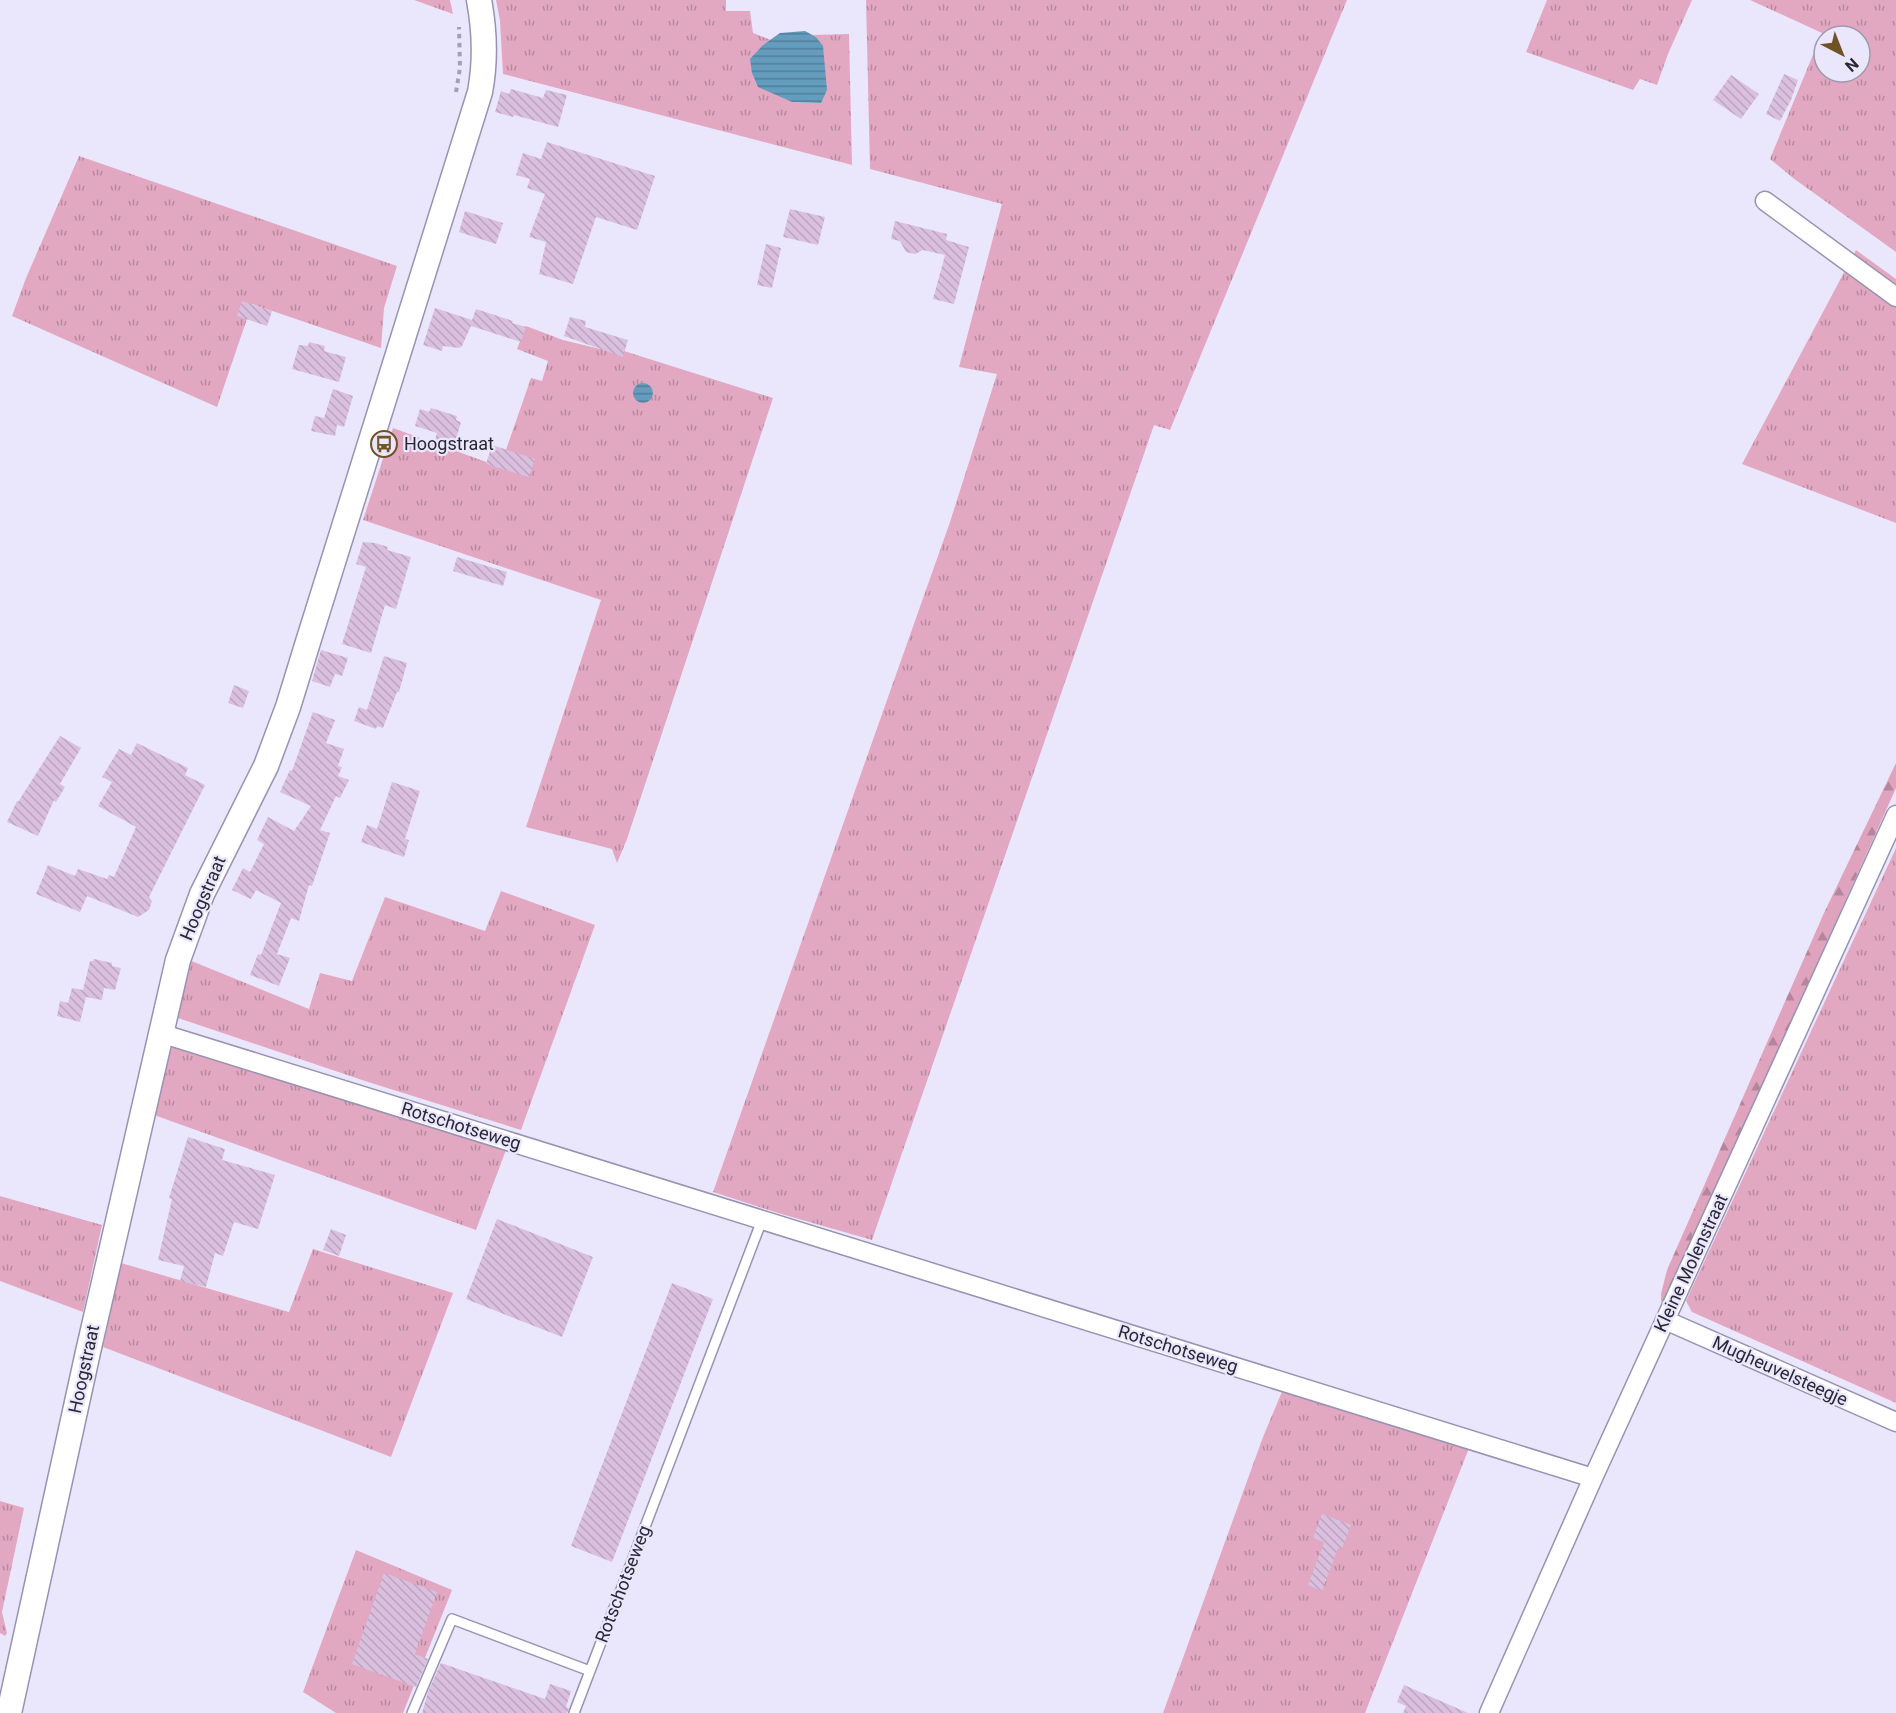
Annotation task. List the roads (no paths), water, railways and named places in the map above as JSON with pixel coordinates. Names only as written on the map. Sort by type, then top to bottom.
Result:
[{"type":"street","name":"Hoogstraat","points":[[9,1713],[175,969],[191,920],[259,782],[288,707],[480,92],[485,42],[479,0]]},
{"type":"street","points":[[1765,201],[1896,297]]},
{"type":"street","name":"Kleine Molenstraat","points":[[1490,1713],[1593,1478],[1896,815]]},
{"type":"street","name":"Rotschotseweg","points":[[160,1033],[1593,1478]]},
{"type":"street","name":"Mugheuvelsteegje","points":[[1665,1320],[1896,1422]]},
{"type":"lane","name":"Rotschotseweg","points":[[574,1713],[762,1220]]},
{"type":"lane","points":[[412,1713],[452,1619],[590,1671]]},
{"type":"water","points":[[805,31],[816,37],[823,46],[827,90],[821,103],[792,102],[758,87],[752,73],[750,59],[763,45],[780,33]]},
{"type":"water","points":[[643,383],[650,386],[653,393],[650,400],[643,403],[636,400],[633,393],[636,386]]},
{"type":"place","name":"Hoogstraat","points":[[384,444]]}]
